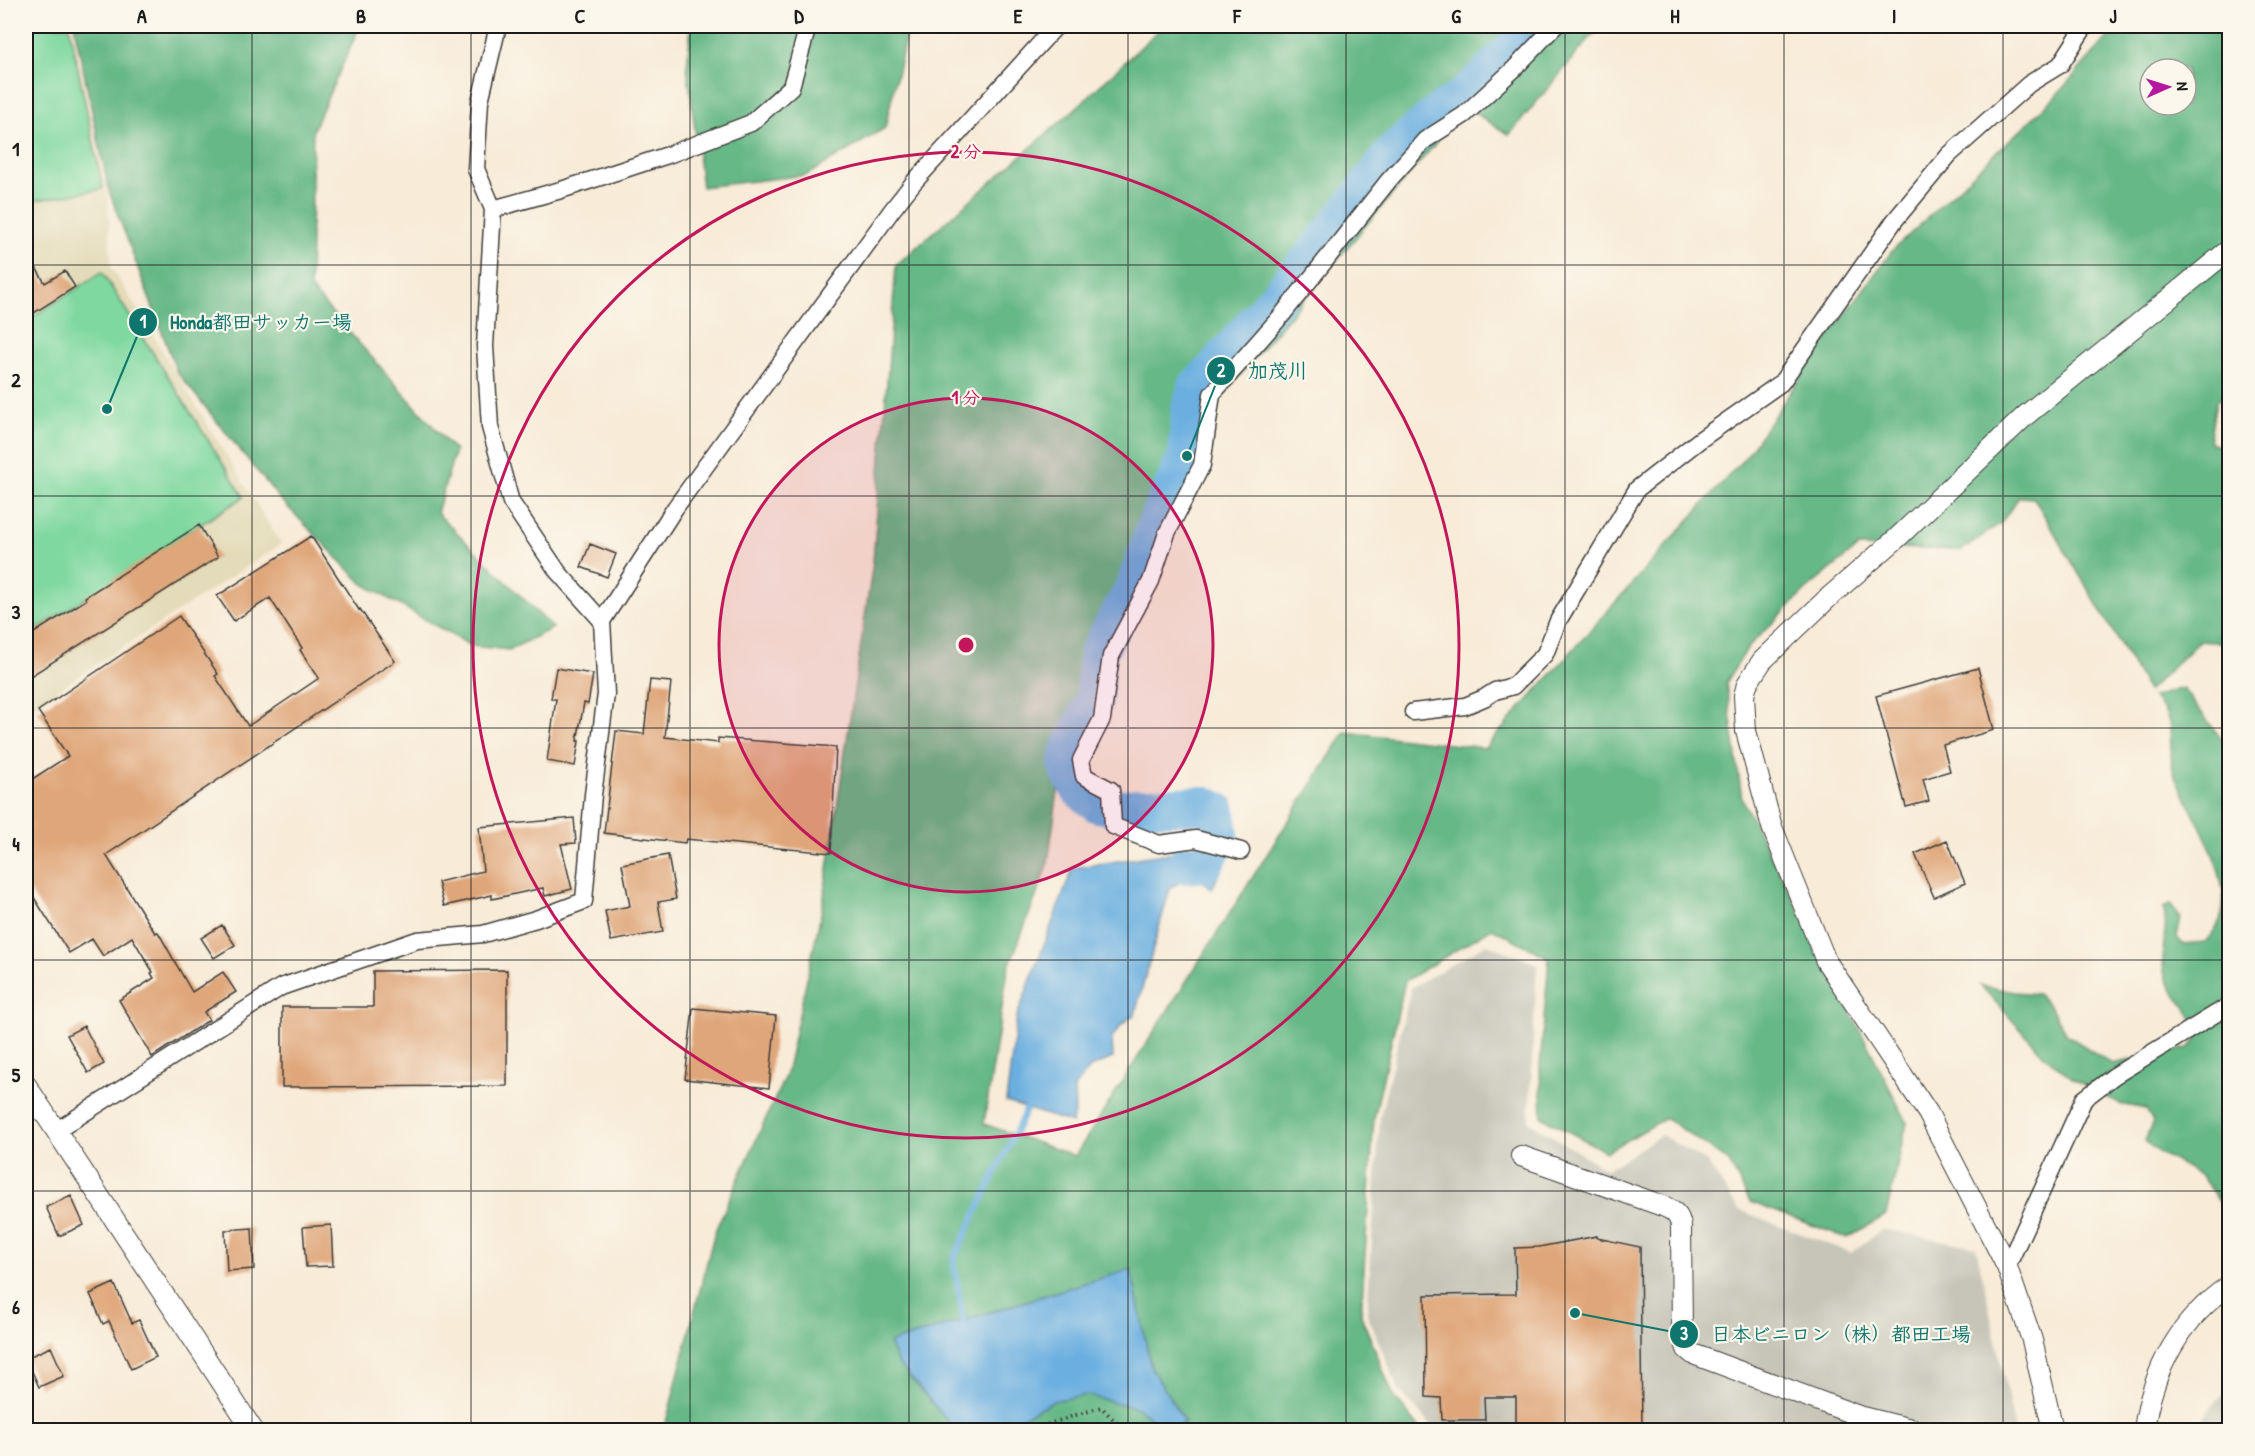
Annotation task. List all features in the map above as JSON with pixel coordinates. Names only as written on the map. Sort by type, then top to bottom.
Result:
[{"type":"street","points":[[498,26],[480,101],[476,169],[493,209],[485,346],[490,427],[511,502],[558,572],[602,621]]},
{"type":"street","points":[[493,209],[615,172],[751,123],[791,87],[808,26]]},
{"type":"street","points":[[56,1131],[281,987],[417,940],[483,934],[536,919],[584,901],[593,795],[606,694],[602,621],[675,508],[892,210],[914,182],[1056,26]]},
{"type":"street","points":[[1241,850],[1196,838],[1159,844],[1113,826],[1111,790],[1084,776],[1081,760],[1102,719],[1111,656],[1151,580],[1167,533],[1202,465],[1212,394],[1282,315],[1389,180],[1425,140],[1464,115],[1513,70],[1555,26]]},
{"type":"street","points":[[1413,712],[1465,706],[1495,691],[1513,686],[1545,654],[1558,621],[1637,489],[1718,426],[1781,383],[1895,220],[1949,155],[2029,84],[2060,64],[2085,26]]},
{"type":"street","points":[[2053,1431],[2032,1340],[2007,1267],[1928,1113],[1826,961],[1772,827],[1746,731],[1744,696],[1748,684],[1762,661],[1828,598],[1896,539],[2025,416],[2229,249]]},
{"type":"street","points":[[2007,1267],[2084,1099],[2114,1076],[2229,1005]]},
{"type":"street","points":[[26,1085],[253,1431]]},
{"type":"street","points":[[1521,1156],[1663,1206],[1677,1214],[1681,1227],[1682,1333],[1687,1349],[1693,1354],[1859,1423],[1915,1431]]},
{"type":"street","points":[[2144,1431],[2153,1389],[2170,1350],[2184,1327],[2206,1302],[2229,1285]]},
{"type":"path","points":[[1030,1431],[1101,1407],[1124,1431]]},
{"type":"path","points":[[883,1424],[889,1431]]},
{"type":"shaded area","points":[[26,26],[71,26],[108,198],[111,267],[281,544],[26,711]]},
{"type":"shaded area","points":[[1487,944],[1537,964],[1529,1122],[1607,1170],[1661,1135],[1707,1162],[1739,1210],[1851,1253],[1882,1229],[1976,1247],[2015,1430],[1434,1430],[1398,1388],[1367,1314],[1380,1117],[1411,988]]},
{"type":"shaded area","points":[[2229,1388],[2229,1430],[2192,1430]]},
{"type":"green space","points":[[69,26],[103,189],[26,202],[26,27]]},
{"type":"green space","points":[[74,26],[360,26],[313,130],[310,288],[455,451],[437,513],[553,628],[509,650],[471,646],[363,584],[279,498],[177,372],[109,191]]},
{"type":"green space","points":[[691,26],[908,26],[885,128],[807,175],[702,187],[687,66]]},
{"type":"green space","points":[[1163,26],[1600,26],[1509,135],[1466,107],[1219,400],[1098,659],[1063,757],[1047,868],[1008,969],[984,1124],[1075,1156],[1345,732],[1485,748],[1748,454],[1823,344],[1892,251],[2053,99],[2118,26],[2229,26],[2230,390],[2216,402],[2209,441],[2229,452],[2229,643],[2199,641],[2148,691],[2034,498],[2019,497],[2001,523],[1962,550],[1858,547],[1806,590],[1748,647],[1726,683],[1742,799],[1907,1122],[1886,1215],[1847,1238],[1750,1202],[1729,1162],[1666,1118],[1606,1152],[1542,1117],[1540,1067],[1549,958],[1492,928],[1405,981],[1374,1118],[1361,1315],[1393,1395],[1421,1430],[664,1430],[715,1231],[786,1074],[822,909],[873,562],[896,265],[1075,109]]},
{"type":"green space","points":[[102,272],[244,497],[26,636],[26,321]]},
{"type":"green space","points":[[2183,688],[2222,740],[2229,756],[2229,1229],[2225,1214],[2214,1193],[2200,1175],[2159,1153],[2145,1141],[2153,1122],[2146,1109],[2119,1104],[2072,1078],[2044,1055],[1980,985],[2037,994],[2048,1004],[2067,1035],[2112,1064],[2188,1048],[2199,1037],[2191,1016],[2169,985],[2163,964],[2165,916],[2163,908],[2170,905],[2181,918],[2177,938],[2183,944],[2205,942],[2219,922],[2223,901],[2222,886],[2214,856],[2175,777],[2166,715],[2152,697]]},
{"type":"water","points":[[1195,849],[1227,856],[1212,889],[1194,873],[1170,888],[1135,1014],[1122,1024],[1112,1038],[1113,1058],[1091,1067],[1074,1088],[1075,1108],[1072,1123],[1006,1102],[1017,1016],[1073,868]]},
{"type":"water","points":[[1131,1269],[1151,1368],[1185,1422],[1172,1430],[1137,1408],[1086,1395],[1053,1401],[998,1430],[955,1430],[898,1363],[889,1343]]},
{"type":"building","points":[[26,251],[45,283],[65,271],[75,287],[26,318]]},
{"type":"building","points":[[199,525],[218,557],[26,679],[26,638],[86,600],[85,597]]},
{"type":"building","points":[[311,536],[395,661],[106,855],[155,933],[158,932],[192,992],[223,972],[236,992],[204,1012],[209,1020],[152,1057],[119,1000],[154,978],[151,973],[153,972],[132,937],[103,956],[92,939],[69,953],[26,885],[26,783],[68,756],[38,711],[179,616],[218,674],[215,676],[248,726],[319,678],[270,598],[234,621],[217,596]]},
{"type":"building","points":[[590,544],[616,554],[607,577],[581,567]]},
{"type":"building","points":[[556,668],[593,674],[588,704],[584,703],[575,766],[547,761],[556,699],[551,699]]},
{"type":"building","points":[[1978,668],[1994,730],[1943,745],[1950,771],[1923,779],[1929,801],[1906,807],[1876,696]]},
{"type":"building","points":[[650,680],[671,682],[665,737],[718,743],[718,738],[836,747],[831,853],[686,839],[685,843],[604,833],[616,731],[644,734]]},
{"type":"building","points":[[574,818],[576,843],[561,844],[572,889],[545,896],[543,888],[492,899],[492,895],[444,906],[438,882],[483,871],[479,827]]},
{"type":"building","points":[[1947,840],[1965,883],[1934,897],[1915,854]]},
{"type":"building","points":[[668,855],[676,899],[658,902],[663,932],[611,941],[605,911],[630,906],[622,864]]},
{"type":"building","points":[[222,925],[235,945],[214,958],[201,938]]},
{"type":"building","points":[[507,970],[507,1086],[282,1087],[282,1007],[373,1007],[373,971]]},
{"type":"building","points":[[693,1008],[776,1016],[769,1088],[685,1079]]},
{"type":"building","points":[[84,1026],[104,1064],[88,1073],[67,1035]]},
{"type":"building","points":[[71,1196],[84,1225],[59,1236],[46,1207]]},
{"type":"building","points":[[331,1225],[333,1266],[306,1267],[303,1227]]},
{"type":"building","points":[[252,1228],[254,1269],[227,1271],[225,1230]]},
{"type":"building","points":[[1597,1236],[1597,1238],[1640,1247],[1642,1431],[1516,1431],[1516,1397],[1484,1397],[1485,1420],[1442,1420],[1441,1398],[1426,1397],[1425,1295],[1516,1294],[1515,1248],[1539,1247]]},
{"type":"building","points":[[114,1283],[132,1323],[139,1320],[156,1357],[131,1369],[109,1321],[103,1324],[90,1294]]},
{"type":"building","points":[[51,1347],[64,1376],[39,1387],[26,1358]]},
{"type":"waterway","points":[[1184,865],[1205,863],[1220,835],[1217,811],[1205,805],[1120,808],[1098,804],[1080,790],[1067,767],[1068,753],[1094,702],[1098,652],[1135,586],[1158,518],[1187,456],[1190,409],[1197,386],[1213,371],[1311,258],[1397,149],[1441,111],[1465,96],[1537,26]]},
{"type":"waterway","points":[[965,1328],[953,1260],[1030,1102]]},
{"type":"place","name":"Honda都田サッカー場","points":[[107,409]]},
{"type":"place","name":"加茂川","points":[[1187,456]]},
{"type":"place","name":"日本ビニロン（株）都田工場","points":[[1575,1313]]}]
